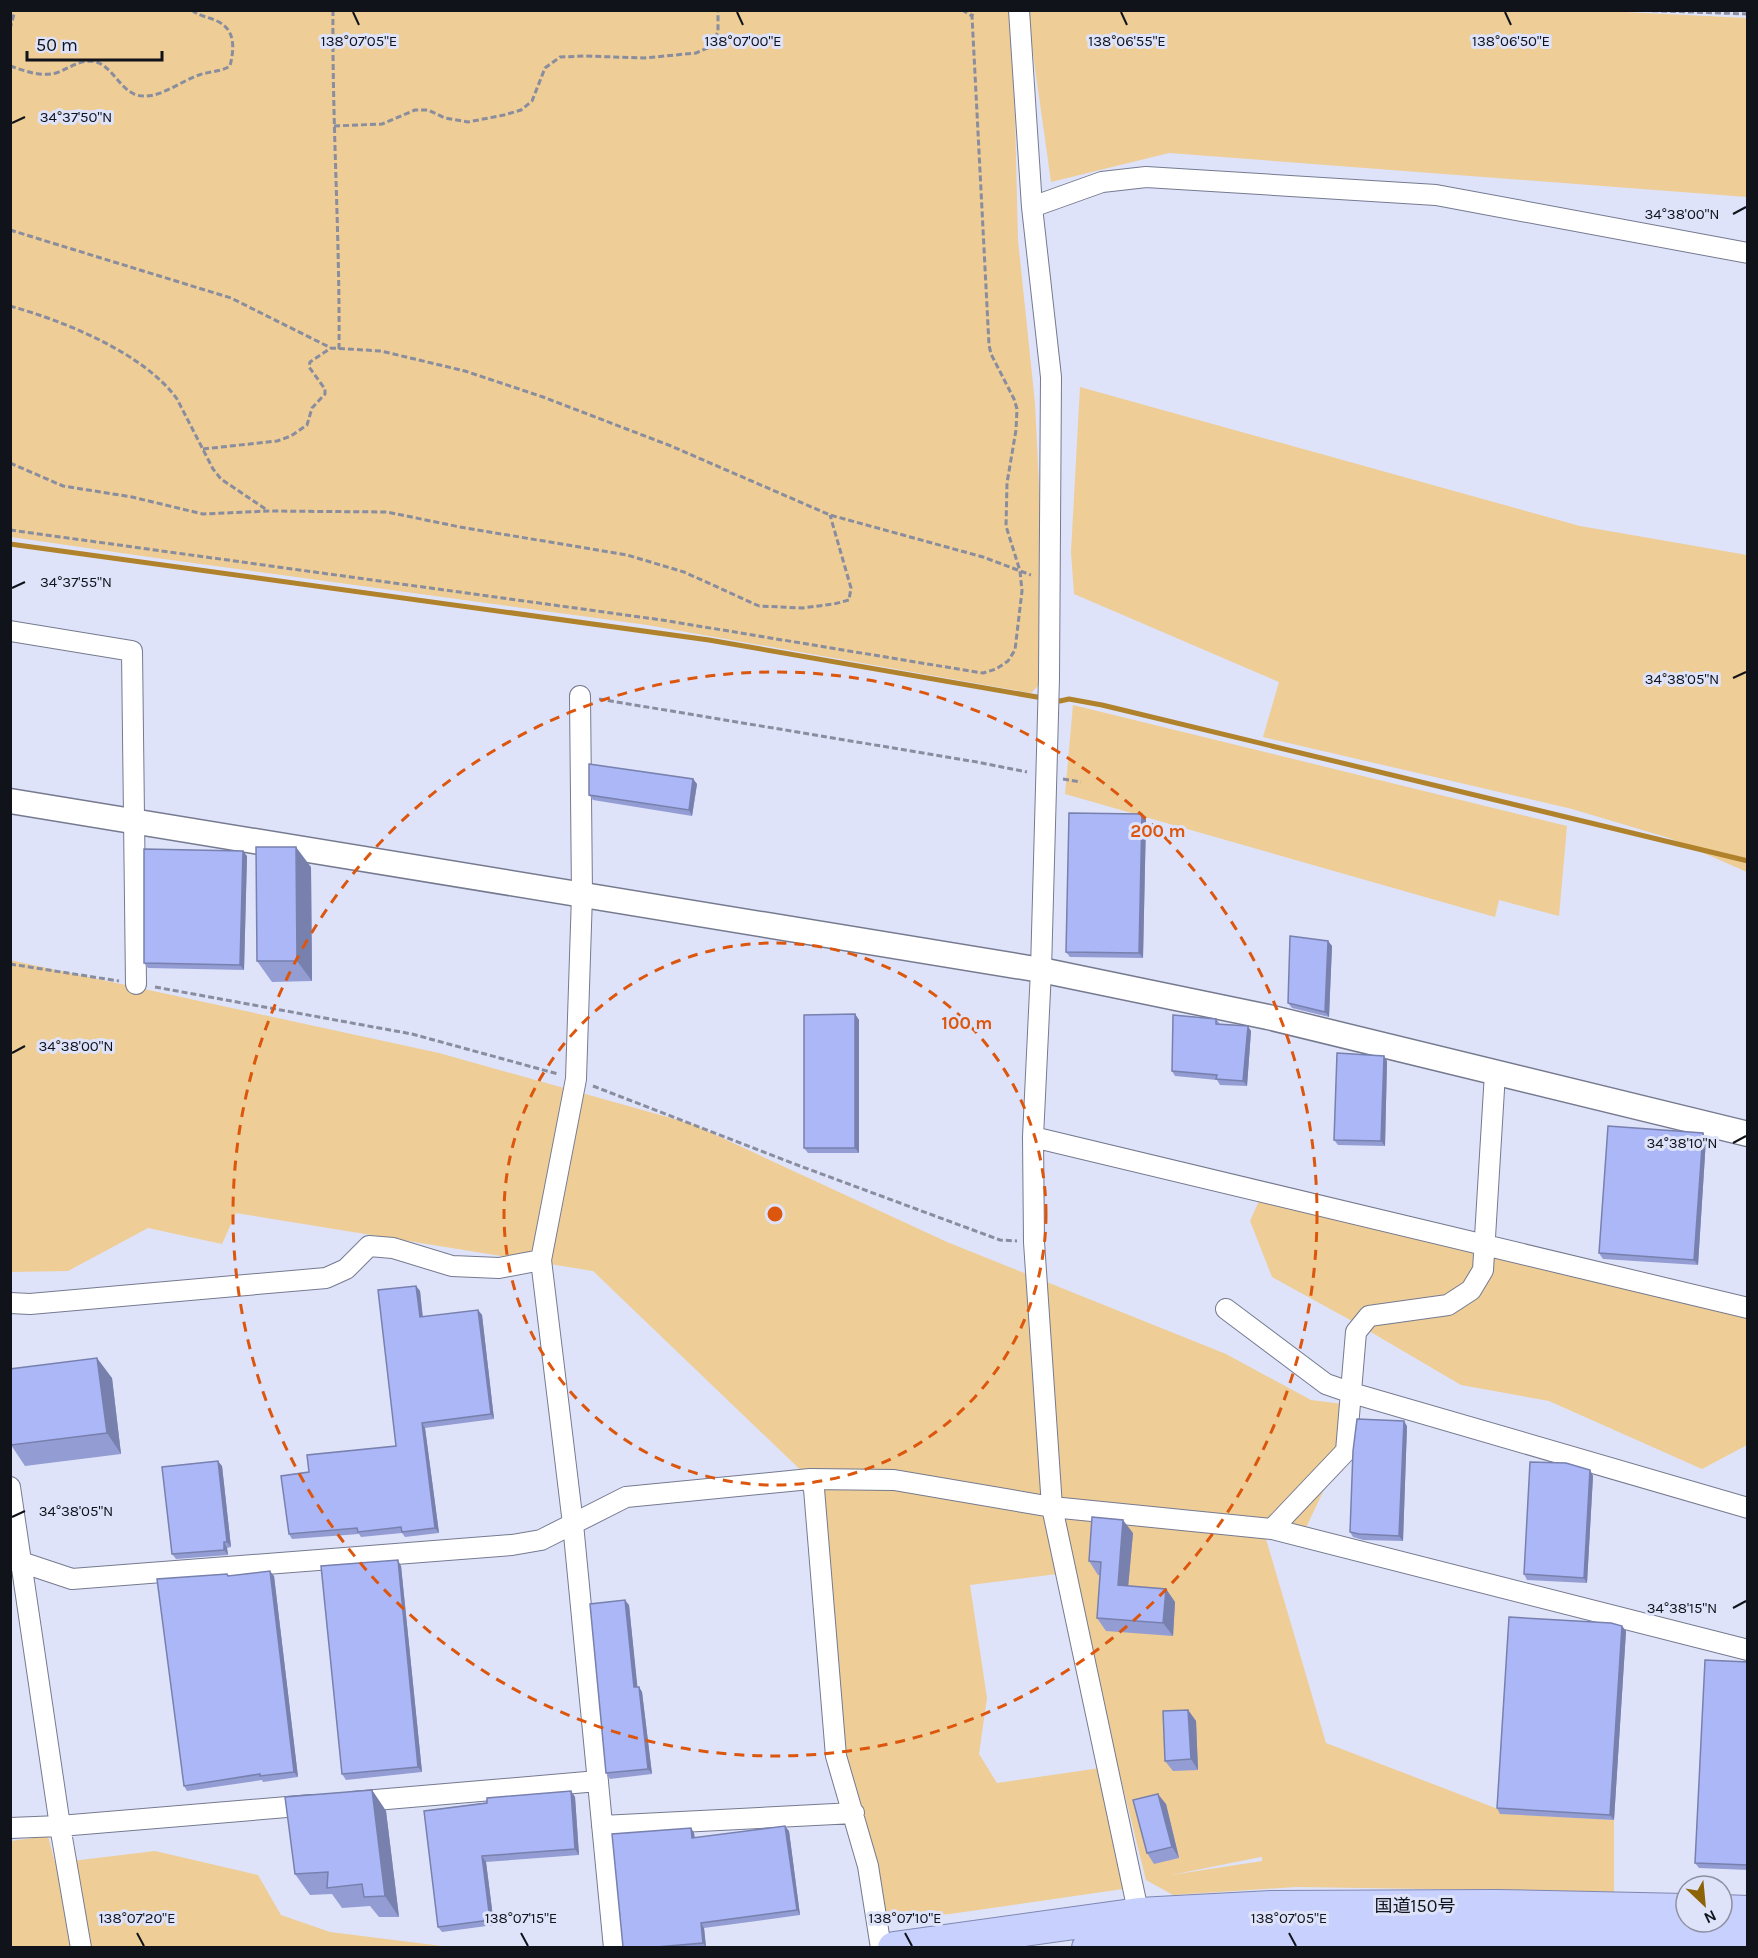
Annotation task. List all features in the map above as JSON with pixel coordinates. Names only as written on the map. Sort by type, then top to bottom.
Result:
[{"type":"highway","name":"国道150号","points":[[1088,1947],[1271,1907],[1497,1906],[1674,1910]]},
{"type":"highway","name":"国道150号","points":[[894,1947],[1144,1934],[1278,1932],[1472,1932],[1748,1941]]},
{"type":"street","points":[[1019,10],[1032,207],[1051,377],[1041,970],[1033,1137],[1034,1242],[1052,1507],[1144,1934]]},
{"type":"street","points":[[1032,207],[1102,182],[1146,177],[1436,195],[1748,253]]},
{"type":"street","points":[[10,631],[132,651],[136,984]]},
{"type":"street","points":[[580,696],[582,895],[576,1079],[541,1260],[573,1524],[614,1947]]},
{"type":"street","points":[[10,801],[1041,970],[1268,1017],[1748,1134]]},
{"type":"street","points":[[1272,1528],[1346,1451],[1356,1332],[1368,1316],[1448,1305],[1471,1290],[1483,1270],[1496,1073]]},
{"type":"street","points":[[1033,1137],[1748,1308]]},
{"type":"street","points":[[10,1303],[30,1304],[326,1278],[346,1269],[369,1246],[393,1248],[452,1266],[499,1268],[541,1260]]},
{"type":"street","points":[[1226,1310],[1326,1384],[1748,1508]]},
{"type":"street","points":[[810,1479],[814,1490],[836,1756],[868,1866],[881,1947]]},
{"type":"street","points":[[16,1561],[72,1579],[512,1545],[541,1540],[626,1497],[810,1479],[894,1480],[1052,1507],[1272,1528],[1748,1650]]},
{"type":"street","points":[[10,1486],[16,1561],[81,1947]]},
{"type":"street","points":[[10,1828],[60,1826],[598,1781]]},
{"type":"street","points":[[602,1826],[854,1813]]},
{"type":"path","points":[[10,29],[15,10]]},
{"type":"path","points":[[10,66],[36,75],[55,73],[82,62],[94,61],[103,65],[124,87],[136,95],[150,96],[198,75],[224,70],[230,66],[233,52],[228,28],[192,10]]},
{"type":"path","points":[[333,10],[339,349]]},
{"type":"path","points":[[334,126],[382,124],[415,110],[428,110],[445,118],[468,122],[521,110],[532,101],[545,68],[560,57],[644,58],[696,53],[710,47],[718,32],[718,10]]},
{"type":"path","points":[[962,10],[972,16]]},
{"type":"path","points":[[10,530],[662,620],[983,673],[996,669],[1008,661],[1015,650],[1022,591],[1020,571],[1006,526],[1007,483],[1016,430],[1017,409],[989,345],[972,16],[974,10]]},
{"type":"path","points":[[1634,10],[1748,14]]},
{"type":"path","points":[[10,230],[231,298],[331,348],[381,351],[465,371],[543,397],[671,446],[830,515],[983,557],[1049,582]]},
{"type":"path","points":[[10,306],[63,322],[86,332],[155,376],[177,399],[220,479],[268,511]]},
{"type":"path","points":[[203,449],[277,441],[291,436],[307,425],[312,408],[325,394],[325,389],[309,367],[310,362],[331,348]]},
{"type":"path","points":[[10,463],[63,486],[132,497],[204,514],[268,511],[387,512],[460,527],[627,555],[684,572],[759,606],[802,608],[849,600],[851,588],[830,515]]},
{"type":"path","points":[[580,696],[977,762],[1036,774]]},
{"type":"path","points":[[1059,779],[1081,782]]},
{"type":"path","points":[[10,964],[136,984],[412,1034],[576,1079],[800,1166],[1000,1240],[1034,1242]]},
{"type":"shaded area","points":[[1584,10],[1747,18],[1747,197],[1169,153],[1051,182],[1027,11]]},
{"type":"shaded area","points":[[11,11],[1009,11],[1018,240],[1035,403],[1043,569],[1039,685],[1031,693],[647,625],[11,537]]},
{"type":"shaded area","points":[[1080,387],[1580,526],[1747,555],[1747,872],[1669,838],[1572,809],[1263,737],[1279,682],[1074,594],[1071,552]]},
{"type":"shaded area","points":[[1073,705],[1567,826],[1559,916],[1499,900],[1495,917],[1065,794]]},
{"type":"shaded area","points":[[10,960],[439,1053],[692,1124],[947,1242],[1226,1354],[1311,1400],[1351,1405],[1349,1437],[1302,1536],[1060,1499],[1057,1574],[970,1585],[987,1698],[979,1754],[997,1783],[1107,1767],[1123,1889],[950,1914],[886,1918],[835,1743],[810,1479],[593,1271],[236,1213],[222,1244],[148,1228],[68,1271],[11,1272]]},
{"type":"shaded area","points":[[1263,1192],[1747,1317],[1747,1445],[1702,1469],[1549,1401],[1461,1385],[1272,1277],[1250,1221]]},
{"type":"shaded area","points":[[1060,1508],[1219,1523],[1266,1539],[1326,1743],[1511,1814],[1614,1820],[1614,1892],[1296,1887],[1173,1895],[1146,1880],[1096,1679]],"holes":[[[1261,1857],[1262,1861],[1171,1875]]]},
{"type":"shaded area","points":[[48,1836],[55,1863],[155,1851],[258,1875],[281,1915],[330,1932],[450,1947],[11,1948],[11,1841]]},
{"type":"building","points":[[589,764],[693,779],[689,810],[589,795]]},
{"type":"building","points":[[1069,813],[1142,814],[1139,953],[1066,952]]},
{"type":"building","points":[[256,847],[296,847],[297,961],[257,961]]},
{"type":"building","points":[[144,849],[243,851],[240,965],[144,963]]},
{"type":"building","points":[[1290,936],[1328,941],[1325,1012],[1288,1003]]},
{"type":"building","points":[[855,1014],[855,1148],[804,1148],[804,1015]]},
{"type":"building","points":[[1173,1015],[1216,1019],[1216,1024],[1248,1026],[1243,1081],[1216,1079],[1217,1075],[1172,1071]]},
{"type":"building","points":[[1337,1053],[1384,1056],[1381,1141],[1334,1140]]},
{"type":"building","points":[[1608,1126],[1703,1133],[1694,1260],[1599,1253]]},
{"type":"building","points":[[416,1286],[420,1317],[478,1310],[491,1414],[422,1423],[435,1528],[402,1532],[401,1527],[358,1532],[357,1528],[289,1534],[281,1476],[309,1472],[307,1455],[396,1446],[378,1290]]},
{"type":"building","points":[[97,1358],[107,1433],[11,1445],[10,1369]]},
{"type":"building","points":[[1357,1419],[1404,1421],[1399,1536],[1350,1532],[1353,1451]]},
{"type":"building","points":[[218,1461],[227,1542],[224,1542],[224,1550],[172,1554],[162,1467]]},
{"type":"building","points":[[1530,1462],[1566,1463],[1590,1470],[1584,1578],[1524,1574]]},
{"type":"building","points":[[1092,1517],[1123,1520],[1118,1585],[1166,1589],[1163,1623],[1097,1618],[1101,1562],[1089,1561]]},
{"type":"building","points":[[398,1560],[418,1767],[342,1774],[321,1566]]},
{"type":"building","points":[[270,1571],[294,1772],[260,1776],[260,1774],[184,1786],[157,1579],[227,1574],[228,1576]]},
{"type":"building","points":[[625,1600],[634,1687],[639,1687],[648,1769],[606,1773],[590,1604]]},
{"type":"building","points":[[1509,1617],[1611,1623],[1622,1626],[1610,1815],[1497,1808]]},
{"type":"building","points":[[1705,1660],[1748,1662],[1748,1865],[1695,1863]]},
{"type":"building","points":[[1188,1710],[1191,1759],[1165,1761],[1163,1711]]},
{"type":"building","points":[[372,1790],[385,1896],[364,1897],[362,1884],[327,1888],[328,1872],[295,1874],[285,1797]]},
{"type":"building","points":[[571,1791],[575,1849],[482,1856],[490,1920],[438,1927],[424,1811],[487,1803],[487,1798]]},
{"type":"building","points":[[1158,1794],[1172,1847],[1147,1853],[1133,1800]]},
{"type":"building","points":[[785,1826],[797,1910],[701,1923],[703,1943],[623,1947],[612,1834],[691,1828],[692,1838]]},
{"type":"waterway","points":[[10,544],[709,640],[1060,701],[1069,699],[1102,705],[1748,861]]}]
